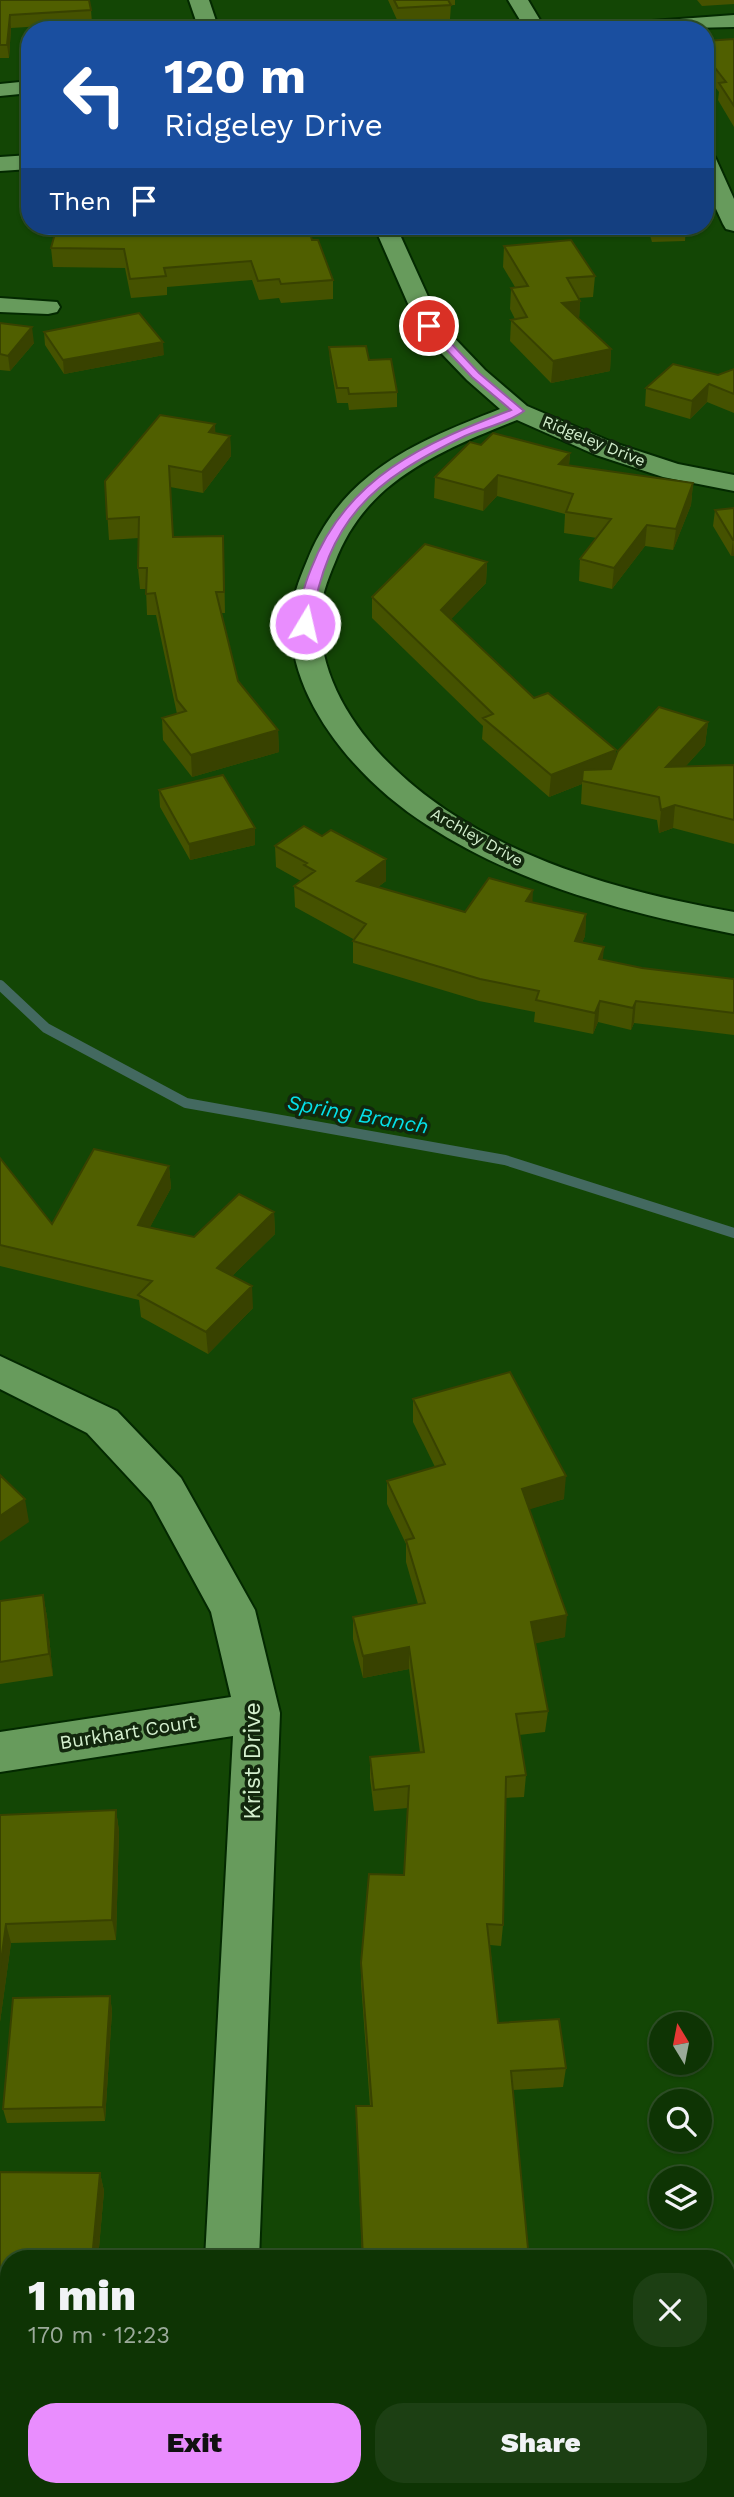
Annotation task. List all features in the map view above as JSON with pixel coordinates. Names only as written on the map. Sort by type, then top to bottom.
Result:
[{"type":"street","points":[[200,0],[206,21]]},
{"type":"street","points":[[517,0],[530,21]]},
{"type":"street","points":[[714,23],[734,21]]},
{"type":"street","points":[[714,35],[734,34]]},
{"type":"street","points":[[0,77],[21,76]]},
{"type":"street","points":[[0,90],[21,88]]},
{"type":"street","points":[[0,164],[21,163]]},
{"type":"street","points":[[714,179],[734,224]]},
{"type":"street","name":"Ridgeley Drive","points":[[389,235],[429,326],[476,375],[518,411],[605,449],[672,471],[734,483]]},
{"type":"street","points":[[0,305],[48,307]]},
{"type":"street","name":"Archley Drive","points":[[518,411],[411,458],[376,483],[342,519],[326,546],[312,584],[305,624],[311,660],[333,715],[374,767],[415,801],[436,817],[514,861],[612,897],[734,923]]},
{"type":"street","name":"Krist Drive","points":[[0,1371],[102,1422],[166,1490],[233,1610],[257,1713],[232,2250]]},
{"type":"street","name":"Burkhart Court","points":[[0,1752],[257,1713]]},
{"type":"building","points":[[0,0],[89,0],[91,10],[10,15],[7,45],[0,45]]},
{"type":"building","points":[[394,0],[448,0],[451,5],[398,8]]},
{"type":"building","points":[[734,39],[734,106],[719,83],[726,82],[714,67],[714,40]]},
{"type":"building","points":[[55,235],[311,235],[312,240],[318,240],[333,280],[281,284],[279,279],[258,281],[251,261],[164,268],[166,276],[130,279],[124,249],[51,248]]},
{"type":"building","points":[[571,240],[595,276],[567,278],[580,301],[562,303],[611,349],[553,361],[511,320],[527,317],[511,288],[528,286],[504,246]]},
{"type":"building","points":[[139,313],[163,342],[63,360],[44,332]]},
{"type":"building","points":[[0,323],[32,327],[8,356],[0,354]]},
{"type":"building","points":[[366,346],[369,360],[391,359],[397,392],[349,394],[348,388],[337,388],[329,347]]},
{"type":"building","points":[[673,364],[718,375],[734,369],[734,394],[709,384],[692,401],[646,388]]},
{"type":"building","points":[[160,415],[215,424],[209,432],[230,436],[202,472],[169,466],[173,537],[223,536],[224,592],[216,592],[238,681],[278,730],[191,755],[162,718],[186,711],[177,700],[155,593],[146,594],[147,568],[138,568],[139,517],[107,519],[105,481]]},
{"type":"building","points":[[493,433],[570,453],[559,464],[693,483],[676,529],[647,525],[614,568],[580,559],[611,519],[566,512],[573,494],[498,475],[484,490],[435,477],[470,442],[481,445]]},
{"type":"building","points":[[734,508],[734,540],[733,540],[715,510]]},
{"type":"building","points":[[425,544],[487,562],[441,610],[534,698],[548,693],[616,750],[551,775],[483,718],[493,714],[372,597]]},
{"type":"building","points":[[659,707],[708,722],[666,767],[734,765],[734,820],[675,805],[661,810],[659,797],[582,781],[583,770],[611,769],[618,751]]},
{"type":"building","points":[[223,775],[255,828],[189,844],[159,790]]},
{"type":"building","points":[[304,826],[322,836],[331,830],[386,859],[357,881],[465,912],[489,878],[533,890],[526,901],[586,914],[575,941],[604,947],[599,959],[642,968],[734,979],[734,1013],[636,1001],[633,1008],[600,1001],[595,1013],[536,1000],[539,991],[480,979],[353,941],[366,924],[294,886],[315,871],[304,865],[307,863],[275,846]]},
{"type":"building","points":[[94,1149],[169,1166],[138,1225],[194,1237],[239,1194],[274,1212],[217,1268],[252,1286],[206,1332],[138,1295],[152,1281],[0,1245],[0,1158],[52,1224]]},
{"type":"building","points":[[510,1372],[566,1476],[522,1489],[567,1615],[531,1622],[548,1711],[516,1714],[526,1775],[506,1777],[503,1925],[487,1924],[498,2023],[559,2019],[566,2068],[511,2071],[528,2250],[363,2250],[356,2106],[372,2106],[361,1963],[369,1874],[404,1875],[409,1786],[374,1790],[370,1757],[424,1752],[409,1647],[363,1656],[353,1617],[425,1603],[406,1540],[414,1538],[387,1481],[445,1464],[413,1399]]},
{"type":"building","points":[[0,1475],[25,1499],[0,1516]]},
{"type":"building","points":[[43,1595],[49,1654],[0,1662],[0,1601]]},
{"type":"building","points":[[116,1810],[112,1920],[6,1924],[0,1969],[0,1815]]},
{"type":"building","points":[[110,1996],[103,2107],[3,2109],[13,1998]]},
{"type":"building","points":[[0,2172],[100,2173],[93,2250],[0,2250]]},
{"type":"waterway","name":"Spring Branch","points":[[0,985],[46,1028],[186,1103],[505,1160],[734,1233]]},
{"type":"route","points":[[305,624],[312,584],[326,546],[342,519],[376,483],[411,458],[518,411],[476,375],[429,326]]}]
